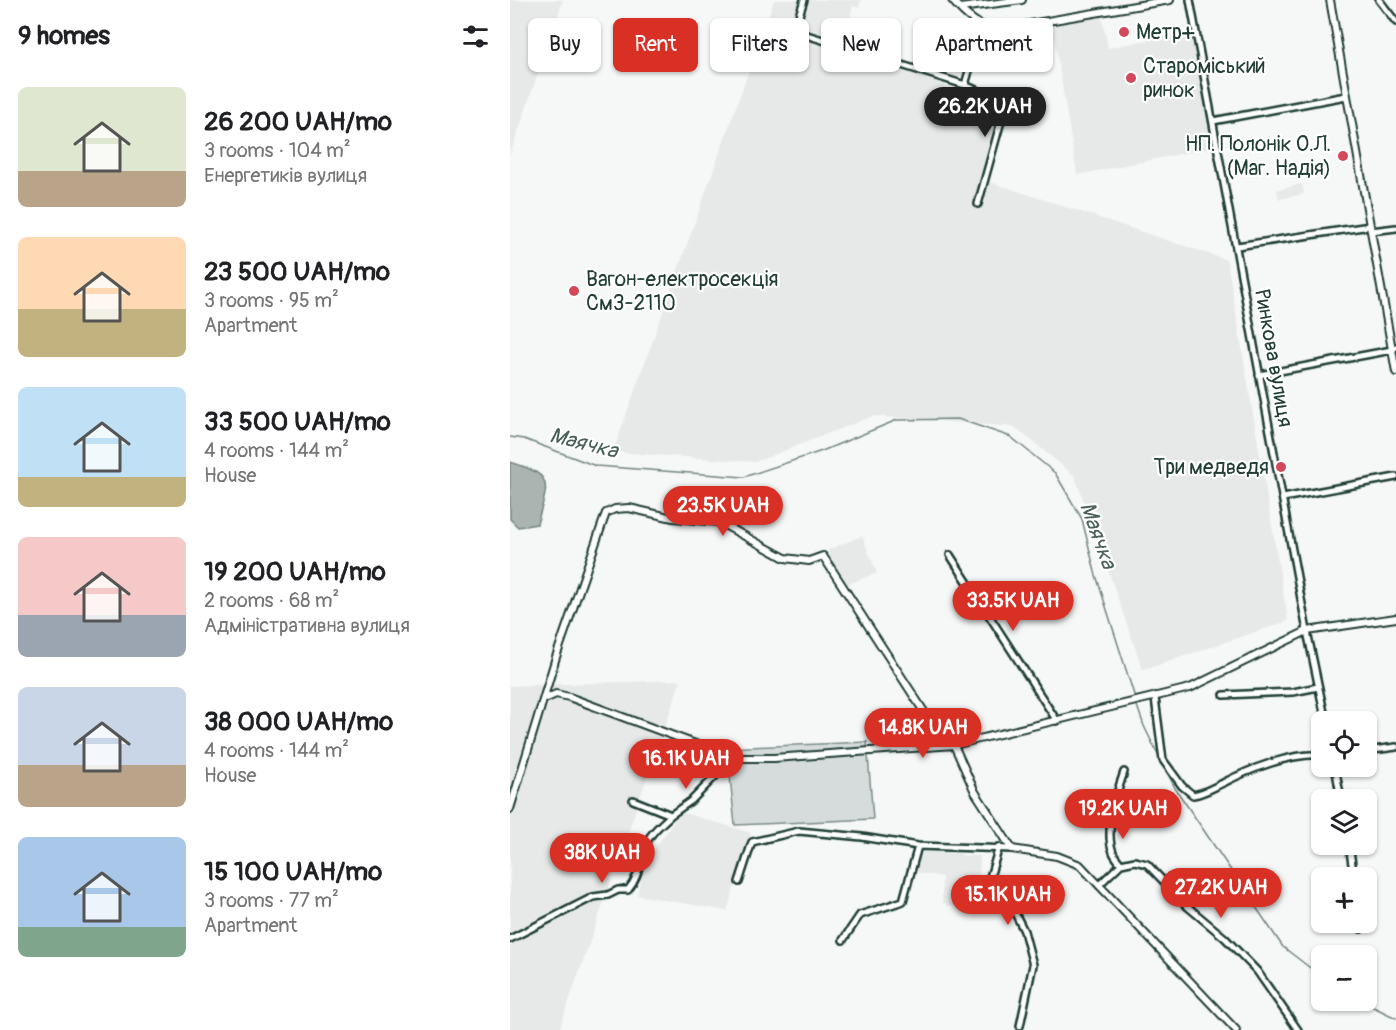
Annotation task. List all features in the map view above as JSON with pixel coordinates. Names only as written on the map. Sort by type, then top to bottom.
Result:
[{"type":"street","points":[[804,0],[794,31],[965,85],[1006,103],[978,204]]},
{"type":"street","points":[[952,0],[970,18]]},
{"type":"street","points":[[959,8],[1022,0]]},
{"type":"street","points":[[1053,21],[1170,0]]},
{"type":"street","name":"Ринкова вулиця","points":[[1190,0],[1323,711]]},
{"type":"street","points":[[1330,0],[1394,349],[1396,372]]},
{"type":"street","points":[[1379,0],[1396,22]]},
{"type":"street","points":[[965,85],[969,72]]},
{"type":"street","points":[[1213,121],[1346,96]]},
{"type":"street","points":[[1237,246],[1370,228],[1396,228]]},
{"type":"street","points":[[1259,375],[1394,349]]},
{"type":"street","points":[[1283,498],[1396,477]]},
{"type":"street","points":[[510,809],[556,657],[606,513],[610,510],[629,508],[673,518],[719,522],[785,558],[809,561],[823,556],[945,744]]},
{"type":"street","points":[[950,555],[1057,721]]},
{"type":"street","points":[[545,699],[556,694],[568,697],[733,758],[774,758],[954,745],[1190,688],[1307,631],[1396,618]]},
{"type":"street","points":[[1224,695],[1293,692],[1318,687]]},
{"type":"street","points":[[1152,698],[1163,760],[1182,786],[1192,795],[1205,793],[1267,763],[1311,757]]},
{"type":"street","points":[[954,745],[975,792],[1012,849]]},
{"type":"street","points":[[1377,750],[1396,747]]},
{"type":"street","points":[[510,939],[593,897],[608,895],[618,890],[628,890],[638,875],[648,841],[654,831],[692,800],[733,758]]},
{"type":"street","points":[[1121,864],[1112,852],[1110,828],[1114,801],[1124,772]]},
{"type":"street","points":[[633,800],[671,815]]},
{"type":"street","points":[[739,882],[752,842],[799,831],[862,837],[918,846],[999,847],[1057,856],[1080,865],[1236,1030]]},
{"type":"street","points":[[843,940],[860,915],[903,902],[918,846]]},
{"type":"street","points":[[999,847],[987,887],[991,895],[1004,897],[1011,905],[1024,931],[1033,965],[1020,1026]]},
{"type":"street","points":[[1099,885],[1121,864],[1135,861],[1147,864],[1188,907],[1225,938],[1257,971],[1298,1030]]},
{"type":"shaded area","points":[[510,0],[563,0],[557,18],[528,18],[528,72],[538,72],[510,155]]},
{"type":"shaded area","points":[[774,0],[861,0],[859,8],[853,6],[850,18],[821,18],[821,72],[901,72],[901,60],[913,63],[913,72],[947,73],[944,86],[1001,106],[981,179],[1227,260],[1288,621],[1143,670],[1075,476],[1015,427],[873,416],[755,462],[613,452],[748,72],[809,72],[809,18],[768,18]]},
{"type":"shaded area","name":"Староміський ринок","points":[[1101,14],[1108,48],[1193,31],[1214,147],[1077,175],[1053,25]]},
{"type":"shaded area","points":[[1302,184],[1304,194],[1279,199],[1277,190]]},
{"type":"shaded area","points":[[510,462],[535,472],[542,477],[545,483],[544,499],[537,524],[518,527],[510,519]]},
{"type":"shaded area","points":[[862,536],[877,573],[842,586],[828,550]]},
{"type":"shaded area","points":[[681,680],[559,1030],[510,1030],[510,686]]},
{"type":"shaded area","points":[[867,742],[873,819],[735,825],[727,748]]},
{"type":"shaded area","points":[[681,812],[751,833],[727,911],[637,895],[645,862]]},
{"type":"shaded area","points":[[936,848],[938,851],[980,856],[977,906],[946,906],[946,903],[942,903],[942,877],[914,872],[917,860],[924,850]]},
{"type":"waterway","name":"Маячка","points":[[510,437],[524,439],[596,466],[744,477],[822,451],[897,420],[958,419],[1011,437],[1055,473],[1082,519],[1095,572],[1135,698]]},
{"type":"waterway","name":"Маячка","points":[[1136,703],[1160,759]]},
{"type":"waterway","name":"Маячка","points":[[1162,763],[1175,788],[1283,947],[1311,969]]},
{"type":"waterway","name":"Маячка","points":[[1377,1009],[1396,1018]]},
{"type":"place","name":"Метр+","points":[[1124,32]]},
{"type":"place","name":"Староміський ринок","points":[[1131,78]]},
{"type":"place","name":"НП. Полонік О.Л. (Маг. Надія)","points":[[1343,156]]},
{"type":"place","name":"Вагон-електросекція См3-2110","points":[[574,291]]},
{"type":"place","name":"Три медведя","points":[[1281,467]]}]
